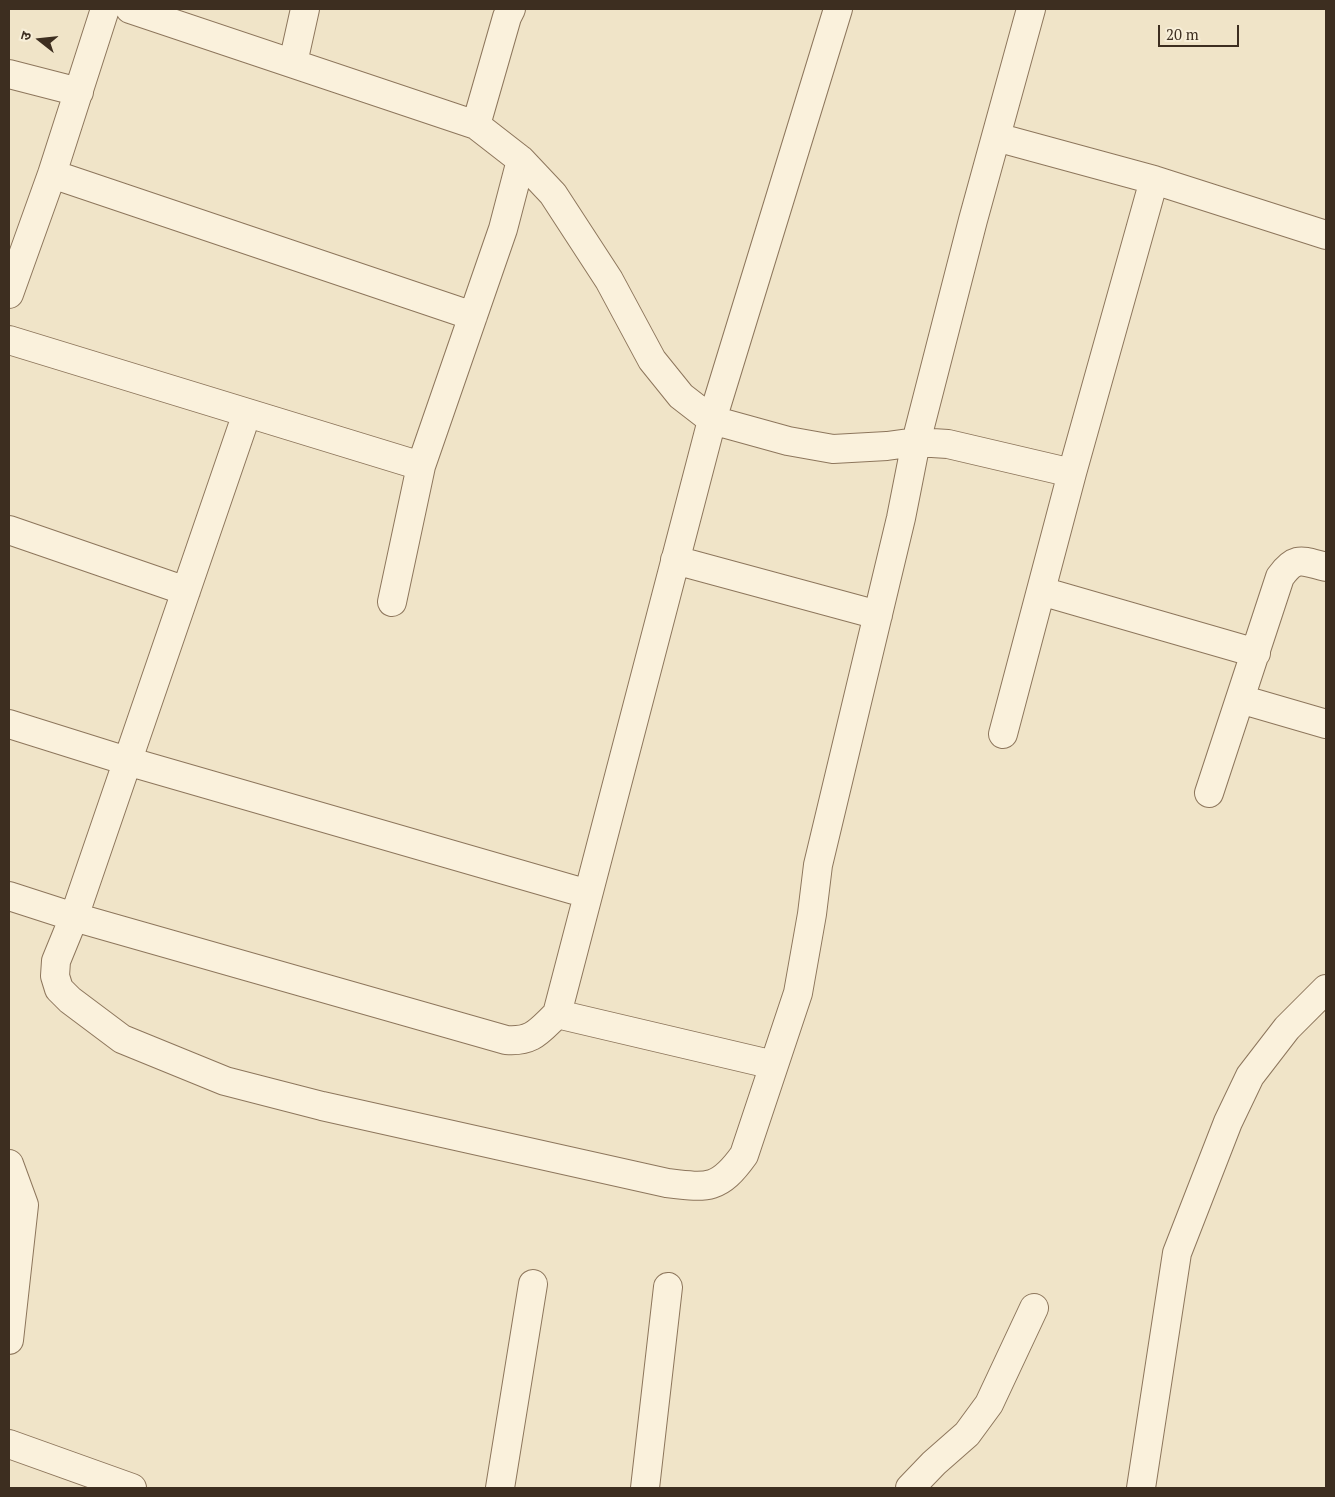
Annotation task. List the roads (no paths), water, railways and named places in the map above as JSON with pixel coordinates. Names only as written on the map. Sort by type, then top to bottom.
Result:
[{"type":"street","points":[[9,294],[13,266],[52,174],[105,9]]},
{"type":"street","points":[[130,9],[476,125],[521,160],[553,194],[609,280],[652,360],[681,396],[712,420],[788,440],[833,449],[887,446],[916,442],[948,444],[1072,473]]},
{"type":"street","points":[[292,63],[305,9]]},
{"type":"street","points":[[476,125],[507,17],[511,9]]},
{"type":"street","points":[[9,896],[74,917],[506,1040],[528,1038],[557,1014],[712,420],[838,9]]},
{"type":"street","points":[[247,413],[74,917],[56,961],[55,976],[59,989],[70,1000],[122,1039],[225,1081],[322,1106],[667,1183],[696,1187],[712,1184],[724,1178],[744,1155],[798,993],[812,914],[818,865],[901,518],[916,442],[1031,9]]},
{"type":"street","points":[[9,74],[79,92]]},
{"type":"street","points":[[996,137],[1154,180],[1326,235]]},
{"type":"street","points":[[392,602],[421,466],[504,229],[521,160]]},
{"type":"street","points":[[52,174],[473,316]]},
{"type":"street","points":[[1003,734],[1072,473],[1154,180]]},
{"type":"street","points":[[9,340],[421,466]]},
{"type":"street","points":[[9,530],[186,592]]},
{"type":"street","points":[[675,560],[878,615]]},
{"type":"street","points":[[1209,793],[1280,577],[1289,565],[1303,561],[1326,567]]},
{"type":"street","points":[[1040,591],[1256,653]]},
{"type":"street","points":[[1240,699],[1326,724]]},
{"type":"street","points":[[9,724],[127,761],[588,894]]},
{"type":"street","points":[[1141,1488],[1177,1253],[1228,1122],[1250,1076],[1287,1028],[1326,989]]},
{"type":"street","points":[[557,1014],[774,1065]]},
{"type":"street","points":[[9,1164],[24,1205],[9,1340]]},
{"type":"street","points":[[500,1488],[533,1284]]},
{"type":"street","points":[[645,1488],[668,1287]]},
{"type":"street","points":[[910,1488],[934,1463],[967,1434],[988,1404],[1034,1308]]},
{"type":"street","points":[[9,1444],[132,1488]]}]
